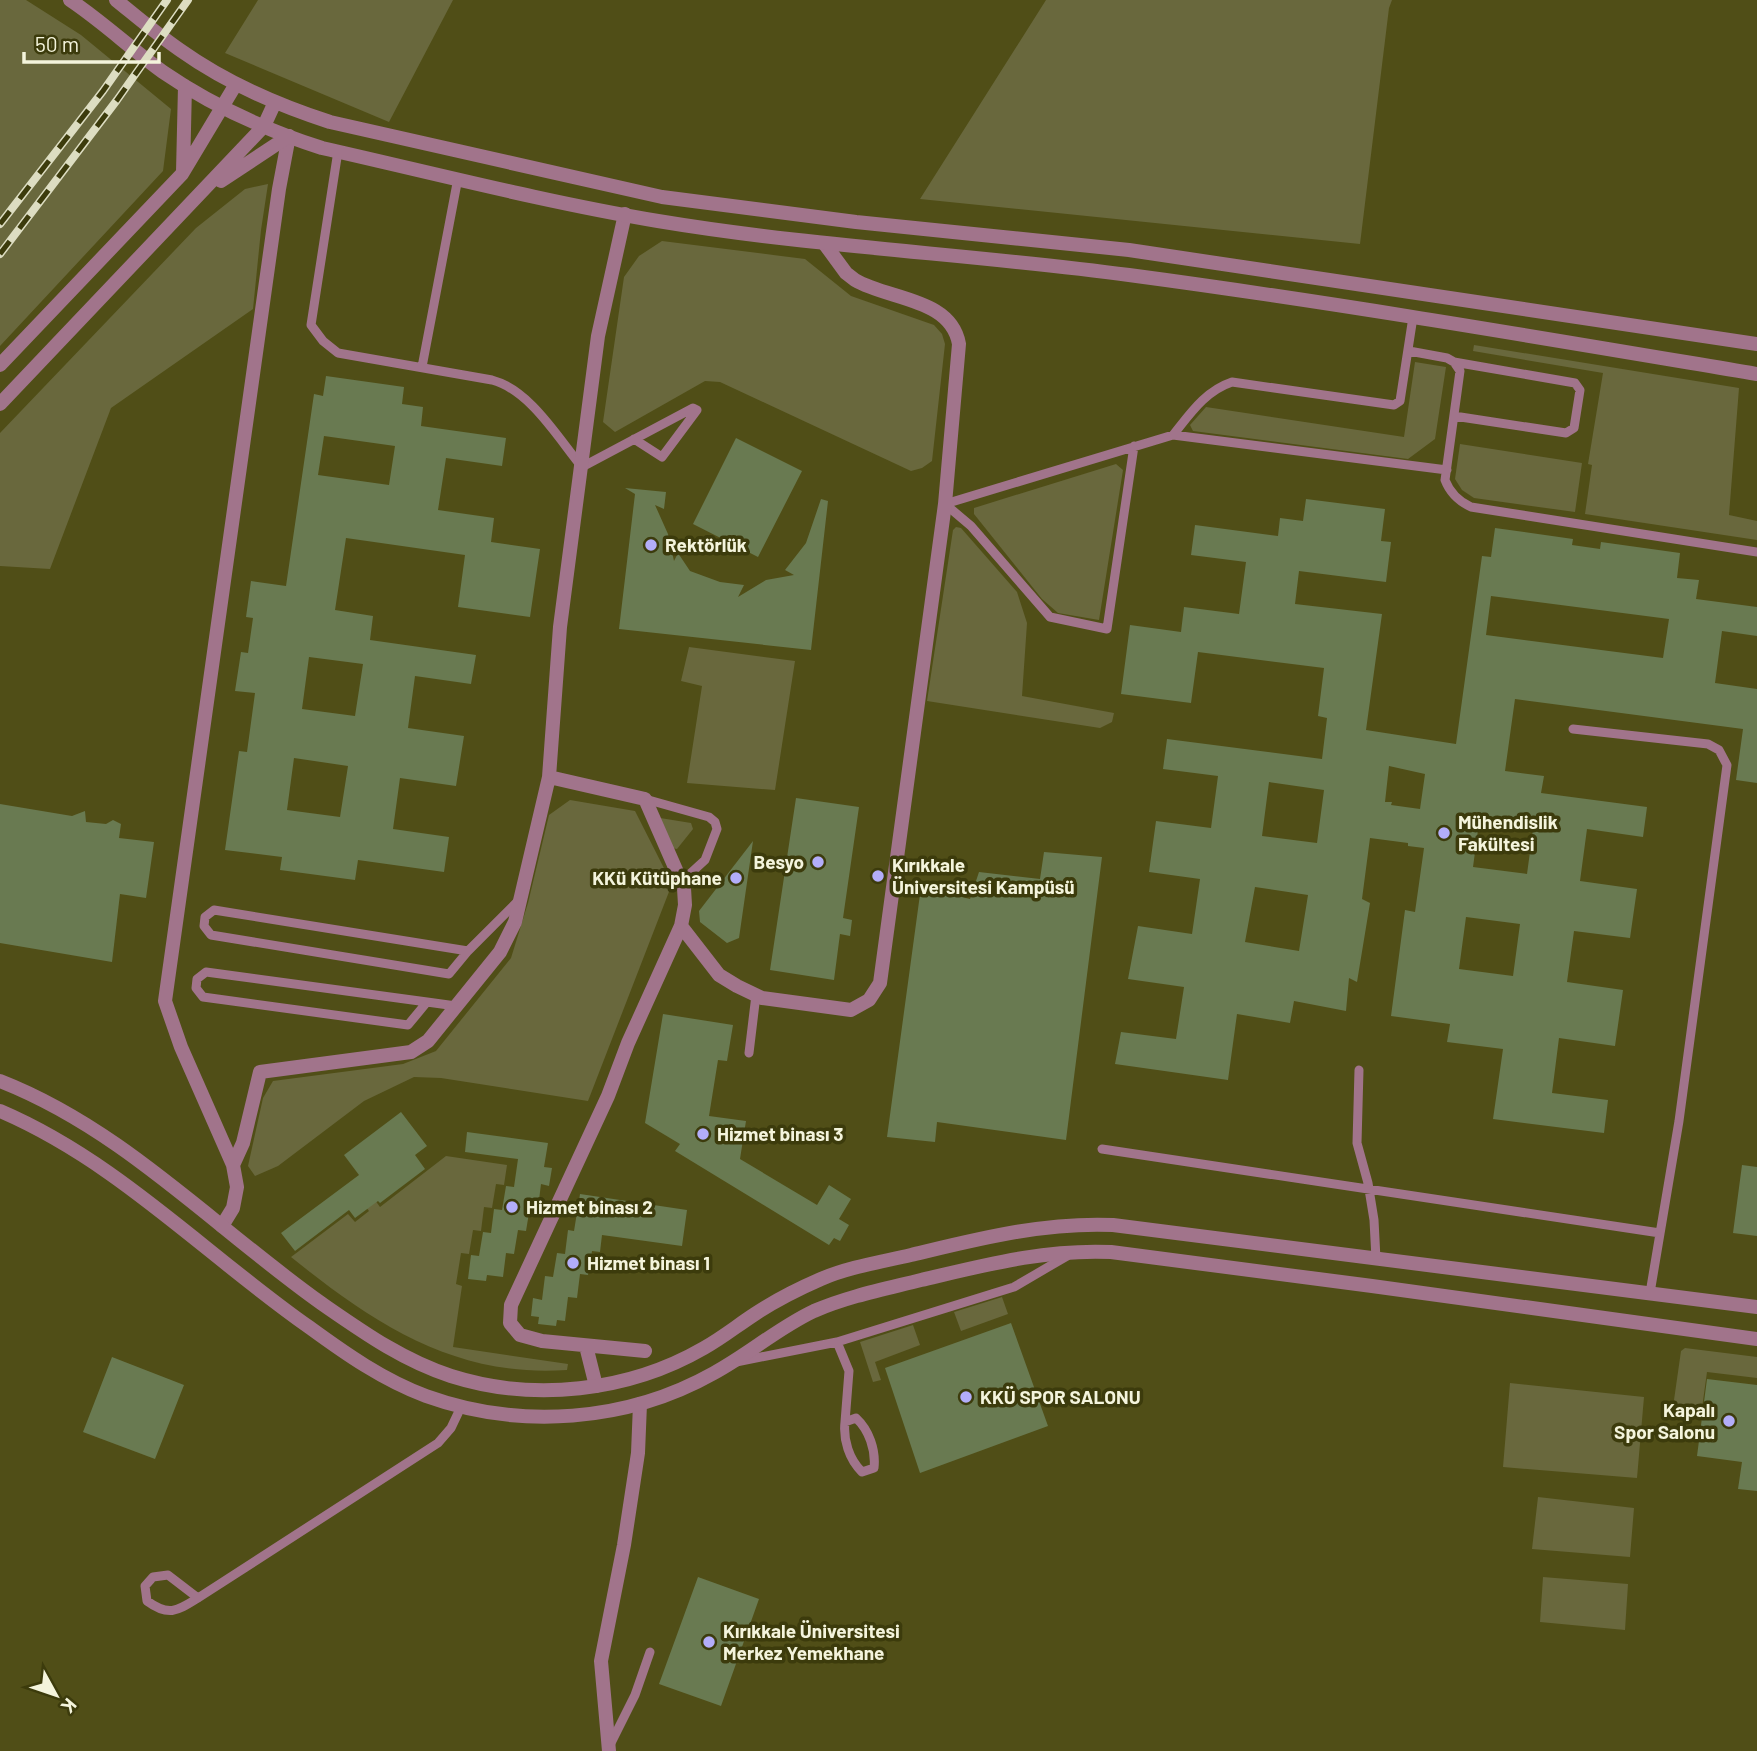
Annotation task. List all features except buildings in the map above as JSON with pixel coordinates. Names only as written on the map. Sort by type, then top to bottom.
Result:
[{"type":"street","points":[[70,0],[185,86],[264,126],[338,151],[458,178],[658,221],[824,243],[1126,274],[1395,314],[1757,374]]},
{"type":"street","points":[[116,0],[178,49],[236,84],[275,102],[330,122],[629,191],[827,219],[1129,250],[1757,344]]},
{"type":"street","points":[[0,365],[183,174],[236,84]]},
{"type":"street","points":[[183,174],[185,86]]},
{"type":"street","points":[[0,404],[264,126],[275,102]]},
{"type":"street","points":[[202,193],[289,136]]},
{"type":"street","points":[[205,1247],[233,1208],[237,1187],[233,1165],[181,1047],[165,1001],[279,188],[289,136]]},
{"type":"street","points":[[233,1165],[243,1143],[260,1072],[411,1052],[428,1041],[456,1006],[507,941],[515,922],[549,777],[560,627],[598,336],[629,191]]},
{"type":"street","points":[[681,926],[719,975],[755,995],[851,1010],[869,1000],[880,983],[945,504],[959,344],[954,328],[943,315],[855,280],[846,273],[824,243],[827,219]]},
{"type":"street","points":[[1395,314],[1399,289]]},
{"type":"street","points":[[549,777],[645,799],[685,893],[681,926],[628,1043],[600,1113],[511,1305],[510,1323],[520,1335],[542,1341],[645,1351]]},
{"type":"street","points":[[0,1081],[55,1107],[102,1134],[296,1285],[370,1338],[410,1360],[468,1380],[528,1389],[596,1386],[648,1373],[690,1356],[777,1300],[826,1277],[1018,1230],[1072,1225],[1113,1225],[1757,1307]]},
{"type":"street","points":[[0,1111],[52,1136],[95,1162],[280,1307],[370,1369],[414,1391],[461,1406],[526,1416],[559,1417],[600,1413],[640,1404],[687,1387],[731,1363],[790,1324],[846,1298],[997,1262],[1073,1252],[1111,1252],[1757,1339]]},
{"type":"street","points":[[1373,1286],[1376,1259]]},
{"type":"street","points":[[586,1346],[600,1413]]},
{"type":"street","points":[[461,1406],[468,1380]]},
{"type":"street","points":[[609,1749],[601,1661],[624,1545],[638,1453],[640,1404]]},
{"type":"lane","points":[[338,151],[311,325],[323,341],[338,353],[492,380],[511,388],[527,401],[582,467],[634,439],[693,408],[697,410],[662,457],[634,439]]},
{"type":"lane","points":[[422,367],[458,178]]},
{"type":"lane","points":[[1172,435],[1208,394],[1232,382],[1394,405],[1400,401],[1413,317]]},
{"type":"lane","points":[[1409,351],[1447,358],[1454,362],[1575,383],[1580,390],[1574,428],[1566,433],[1454,416]]},
{"type":"lane","points":[[1454,362],[1460,371],[1445,480],[1458,500],[1471,507],[1757,552]]},
{"type":"lane","points":[[945,504],[1172,435],[1447,470]]},
{"type":"lane","points":[[945,504],[971,526],[1049,617],[1107,629],[1134,446]]},
{"type":"lane","points":[[1573,729],[1708,744],[1719,750],[1727,765],[1679,1121],[1650,1293]]},
{"type":"lane","points":[[645,799],[709,817],[716,824],[717,829],[705,860],[681,881]]},
{"type":"lane","points":[[468,951],[214,910],[205,917],[204,926],[211,935],[449,974],[468,951],[521,899]]},
{"type":"lane","points":[[427,1002],[408,1025],[203,997],[196,988],[197,979],[206,972],[427,1002],[456,1006]]},
{"type":"lane","points":[[749,1053],[755,995]]},
{"type":"lane","points":[[1359,1070],[1357,1143],[1369,1189],[1376,1259]]},
{"type":"lane","points":[[1102,1149],[1660,1233]]},
{"type":"lane","points":[[731,1363],[837,1342],[1014,1287],[1073,1252]]},
{"type":"lane","points":[[837,1342],[849,1371],[843,1434],[854,1463],[862,1472],[874,1468],[875,1455],[864,1426],[856,1418],[845,1422]]},
{"type":"lane","points":[[198,1598],[167,1575],[153,1577],[145,1586],[147,1601],[160,1610],[178,1611],[438,1443],[451,1428],[461,1406]]},
{"type":"lane","points":[[609,1749],[635,1695],[650,1652]]},
{"type":"shaded area","name":"Kırıkkale Üniversitesi Kampüsü","points":[[0,0],[1757,0],[1757,1751],[0,1751]]},
{"type":"shaded area","points":[[0,0],[26,0],[81,35],[171,109],[163,171],[0,346]]},
{"type":"shaded area","points":[[258,0],[453,0],[389,122],[225,53]]},
{"type":"shaded area","points":[[1046,0],[1392,0],[1360,244],[920,199]]},
{"type":"shaded area","points":[[268,184],[253,309],[111,408],[50,569],[0,566],[0,433],[196,228],[245,189]]},
{"type":"shaded area","points":[[662,241],[805,259],[851,296],[934,325],[942,334],[945,344],[932,461],[911,471],[720,382],[705,381],[615,432],[603,422],[624,277],[639,256]]},
{"type":"shaded area","points":[[1474,345],[1739,388],[1729,515],[1757,521],[1757,540],[1585,514],[1592,465],[1588,464],[1603,373],[1473,351]]},
{"type":"shaded area","points":[[1415,362],[1446,367],[1435,439],[1408,459],[1193,431],[1190,425],[1206,407],[1404,437]]},
{"type":"shaded area","points":[[1460,444],[1582,463],[1575,512],[1474,498],[1462,490],[1455,479]]},
{"type":"shaded area","points":[[1116,464],[1123,470],[1099,620],[1058,613],[1042,599],[974,514],[974,508]]},
{"type":"shaded area","points":[[956,527],[961,528],[1017,592],[1027,623],[1022,696],[1114,713],[1112,722],[1100,728],[927,701],[953,530]]},
{"type":"shaded area","points":[[689,647],[795,661],[775,790],[687,783],[702,686],[681,681]]},
{"type":"shaded area","points":[[570,800],[635,811],[672,884],[588,1101],[441,1078],[414,1077],[364,1101],[278,1166],[255,1176],[248,1166],[263,1098],[273,1081],[403,1064],[436,1051],[511,958],[528,903],[549,815]]},
{"type":"shaded area","points":[[654,817],[691,823],[693,829],[677,849],[672,848]]},
{"type":"shaded area","points":[[446,1156],[507,1165],[504,1185],[496,1184],[492,1208],[484,1207],[481,1231],[473,1230],[469,1254],[461,1253],[456,1284],[462,1286],[453,1347],[568,1364],[567,1370],[527,1370],[489,1365],[418,1342],[354,1304],[291,1257],[348,1214],[355,1222],[369,1211],[363,1203],[372,1196],[380,1207]]},
{"type":"shaded area","points":[[1002,1297],[1008,1314],[961,1331],[954,1312]]},
{"type":"shaded area","points":[[913,1325],[920,1345],[875,1362],[881,1380],[873,1382],[860,1342]]},
{"type":"shaded area","points":[[1685,1348],[1757,1357],[1757,1378],[1707,1372],[1702,1408],[1678,1405],[1674,1400],[1681,1351]]},
{"type":"shaded area","points":[[1510,1383],[1644,1397],[1637,1478],[1503,1467]]},
{"type":"shaded area","points":[[1538,1497],[1634,1508],[1630,1557],[1532,1549]]},
{"type":"shaded area","points":[[1543,1577],[1628,1584],[1625,1630],[1540,1622]]},
{"type":"railway","points":[[0,224],[103,91],[167,0]]},
{"type":"railway","points":[[0,254],[117,100],[188,0]]},
{"type":"place","name":"Rektörlük","points":[[651,545]]},
{"type":"place","name":"Mühendislik Fakültesi","points":[[1444,833]]},
{"type":"place","name":"Besyo","points":[[818,862]]},
{"type":"place","name":"Kırıkkale Üniversitesi Kampüsü","points":[[878,876]]},
{"type":"place","name":"KKü Kütüphane","points":[[736,878]]},
{"type":"place","name":"Hizmet binası 3","points":[[703,1134]]},
{"type":"place","name":"Hizmet binası 2","points":[[512,1207]]},
{"type":"place","name":"Hizmet binası 1","points":[[573,1263]]},
{"type":"place","name":"KKÜ SPOR SALONU","points":[[966,1397]]},
{"type":"place","name":"Kapalı Spor Salonu","points":[[1729,1421]]},
{"type":"place","name":"Kırıkkale Üniversitesi Merkez Yemekhane","points":[[709,1642]]}]
